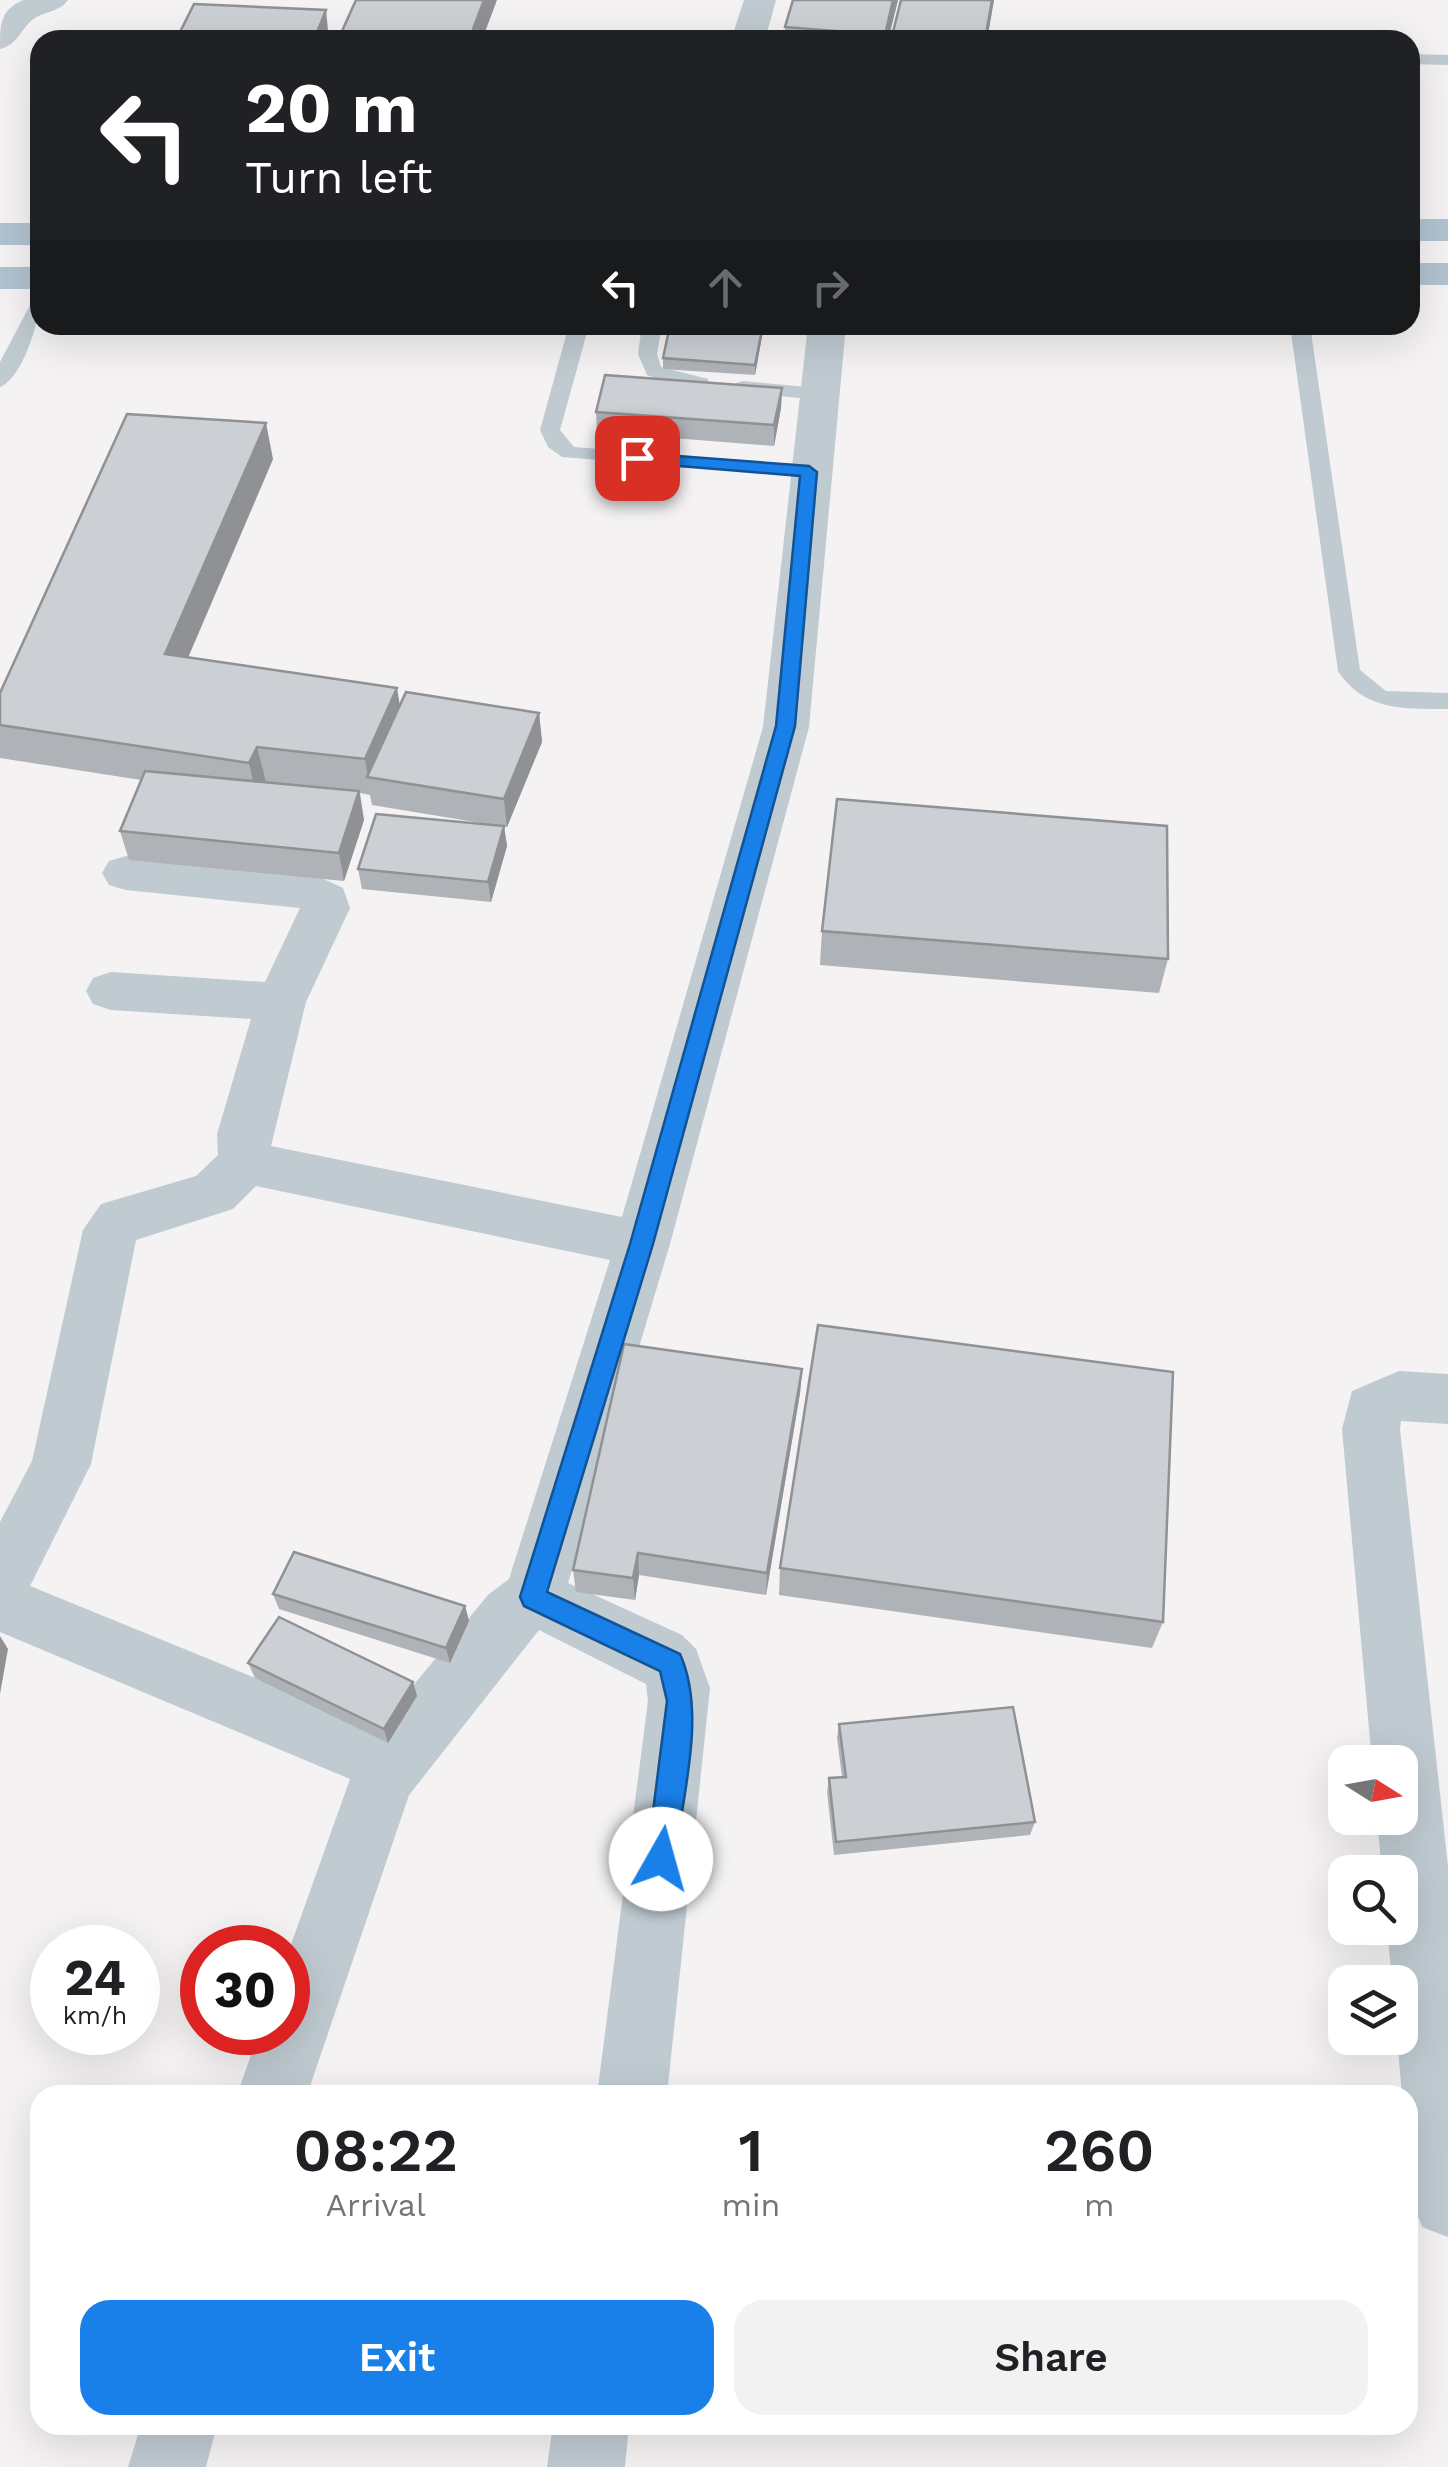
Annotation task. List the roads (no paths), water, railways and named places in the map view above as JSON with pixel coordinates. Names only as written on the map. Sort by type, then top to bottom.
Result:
[{"type":"main road","points":[[1420,230],[1448,230]]},
{"type":"main road","points":[[0,234],[30,234]]},
{"type":"main road","points":[[1420,274],[1448,274]]},
{"type":"main road","points":[[0,278],[30,278]]},
{"type":"street","points":[[0,39],[22,12],[52,0]]},
{"type":"street","points":[[751,30],[760,0]]},
{"type":"street","points":[[275,2085],[382,1780],[510,1615],[533,1597],[642,1244],[786,726],[816,394],[825,335]]},
{"type":"street","points":[[0,1584],[61,1464],[114,1223],[214,1193],[244,1162],[244,1134],[281,1002],[326,908],[321,895],[126,873]]},
{"type":"street","points":[[111,991],[281,1002]]},
{"type":"street","points":[[244,1162],[642,1244]]},
{"type":"street","points":[[1448,1399],[1398,1394],[1384,1398],[1373,1408],[1372,1429],[1448,2201]]},
{"type":"street","points":[[533,1597],[660,1656],[671,1663],[678,1679],[680,1701],[633,2085]]},
{"type":"street","points":[[0,1603],[391,1765]]},
{"type":"street","points":[[168,2467],[176,2435]]},
{"type":"street","points":[[586,2467],[591,2435]]},
{"type":"lane","points":[[1420,59],[1448,60]]},
{"type":"lane","points":[[0,381],[30,324]]},
{"type":"lane","points":[[576,335],[550,430],[555,443],[569,453],[809,472]]},
{"type":"lane","points":[[649,335],[644,353],[650,369],[668,380],[816,394]]},
{"type":"lane","points":[[1301,335],[1350,671],[1355,682],[1381,698],[1448,701]]}]
